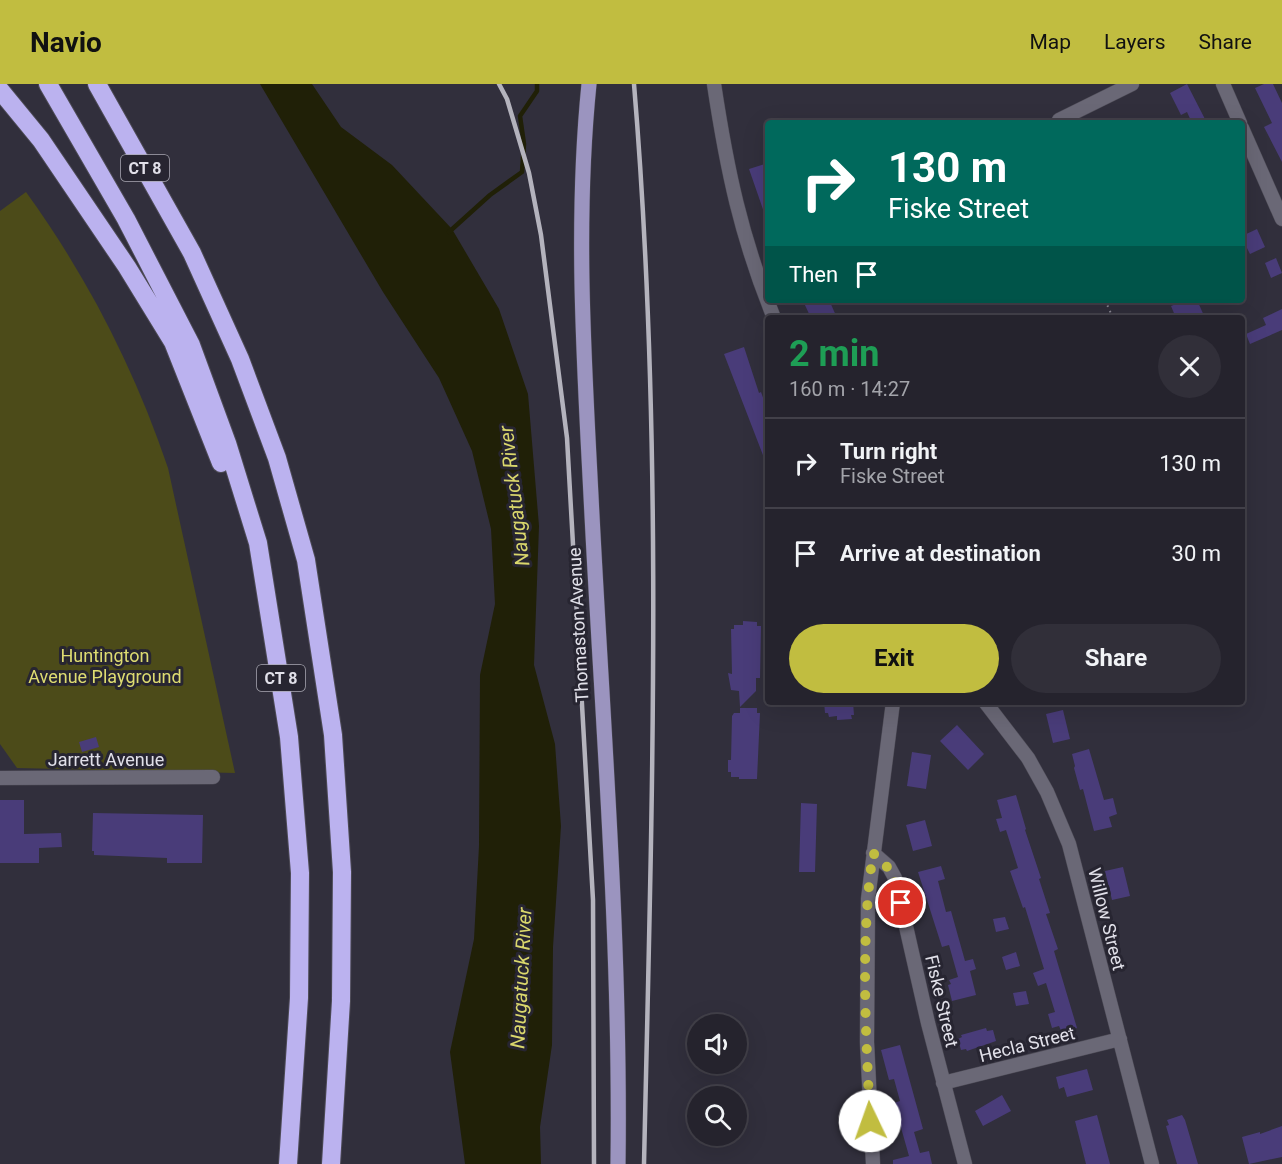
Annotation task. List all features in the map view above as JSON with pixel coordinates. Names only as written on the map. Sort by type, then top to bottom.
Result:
[{"type":"highway","name":"CT 8","points":[[48,84],[126,219],[191,345],[227,443],[258,543],[280,671],[294,781],[300,873],[299,998],[288,1164]]},
{"type":"highway","name":"CT 8","points":[[97,84],[192,253],[240,359],[277,458],[306,560],[333,735],[341,860],[341,1001],[331,1164]]},
{"type":"highway","points":[[0,90],[41,140],[127,267],[173,342],[216,450],[244,535],[280,671]]},
{"type":"main road","name":"Thomaston Avenue","points":[[589,84],[582,183],[580,265],[612,905],[618,1164]]},
{"type":"street","points":[[714,84],[736,208],[765,294]]},
{"type":"street","points":[[1059,120],[1132,84]]},
{"type":"street","points":[[1222,84],[1239,120]]},
{"type":"street","points":[[1245,135],[1282,219]]},
{"type":"street","points":[[873,1164],[867,1042],[868,899],[893,705]]},
{"type":"street","name":"Willow Street","points":[[987,705],[1028,759],[1058,815],[1078,874],[1152,1164]]},
{"type":"street","name":"Jarrett Avenue","points":[[0,778],[213,777]]},
{"type":"street","name":"Fiske Street","points":[[873,853],[889,867],[895,878],[943,1083],[965,1164]]},
{"type":"street","name":"Hecla Street","points":[[943,1083],[1120,1039]]},
{"type":"green space","name":"Huntington Avenue Playground","points":[[26,192],[70,257],[108,325],[155,431],[168,468],[235,773],[17,768],[0,744],[0,211]]},
{"type":"water","name":"Naugatuck River","points":[[260,84],[312,84],[341,127],[392,165],[452,229],[499,309],[528,394],[539,526],[534,665],[555,744],[561,826],[553,947],[552,1045],[540,1127],[541,1164],[465,1164],[450,1052],[474,939],[479,846],[480,675],[495,604],[491,529],[472,451],[439,378],[383,292]]},
{"type":"building","points":[[1187,84],[1205,120],[1191,120],[1187,112],[1181,115],[1170,93]]},
{"type":"building","points":[[1264,84],[1273,84],[1282,103],[1282,162],[1264,127],[1272,123],[1255,88]]},
{"type":"building","points":[[765,164],[765,215],[749,169]]},
{"type":"building","points":[[1257,229],[1265,247],[1250,254],[1247,248],[1245,249],[1245,235]]},
{"type":"building","points":[[1276,258],[1282,273],[1271,278],[1265,263]]},
{"type":"building","points":[[804,303],[830,303],[836,315],[810,315]]},
{"type":"building","points":[[1179,303],[1198,303],[1204,315],[1175,315],[1171,306]]},
{"type":"building","points":[[1282,309],[1282,330],[1250,344],[1246,334],[1266,325],[1263,318]]},
{"type":"building","points":[[744,347],[759,393],[761,392],[765,403],[765,460],[724,354]]},
{"type":"building","points":[[743,621],[757,622],[757,626],[761,626],[760,678],[756,678],[756,691],[740,707],[739,691],[731,690],[728,673],[732,674],[731,629],[734,629],[734,625],[743,625]]},
{"type":"building","points":[[824,705],[853,705],[852,719],[837,720],[837,716],[829,717],[828,713],[825,713]]},
{"type":"building","points":[[740,708],[757,708],[757,713],[760,713],[757,779],[739,779],[739,777],[731,777],[731,772],[728,772],[728,760],[731,760],[732,716],[734,713],[740,713]]},
{"type":"building","points":[[1063,710],[1070,739],[1053,743],[1046,714]]},
{"type":"building","points":[[957,725],[984,754],[968,770],[940,741]]},
{"type":"building","points":[[96,737],[99,747],[82,752],[79,742]]},
{"type":"building","points":[[1089,749],[1104,800],[1113,798],[1117,814],[1109,817],[1112,827],[1094,831],[1083,789],[1080,790],[1072,754]]},
{"type":"building","points":[[912,752],[931,755],[926,789],[907,786]]},
{"type":"building","points":[[1016,795],[1041,878],[1039,879],[1050,913],[1046,914],[1058,949],[1054,951],[1077,1028],[1062,1033],[1059,1026],[1052,1028],[1048,1014],[1055,1012],[1046,983],[1038,986],[1033,973],[1044,969],[1025,907],[1023,908],[1010,871],[1018,868],[1006,830],[1000,832],[996,819],[1002,818],[997,800]]},
{"type":"building","points":[[0,800],[24,800],[24,834],[61,833],[62,847],[39,848],[39,863],[0,863]]},
{"type":"building","points":[[801,803],[817,804],[815,872],[799,872]]},
{"type":"building","points":[[93,813],[203,815],[202,863],[167,863],[167,858],[94,855],[92,851]]},
{"type":"building","points":[[925,820],[932,846],[913,851],[906,825]]},
{"type":"building","points":[[941,866],[945,879],[938,881],[946,912],[951,911],[965,961],[973,959],[976,969],[970,971],[976,995],[952,1001],[949,980],[958,977],[949,945],[942,947],[918,872]]},
{"type":"building","points":[[1123,867],[1130,896],[1112,900],[1105,871]]},
{"type":"building","points":[[1005,917],[1009,929],[996,932],[993,919]]},
{"type":"building","points":[[1016,952],[1020,966],[1006,970],[1002,957]]},
{"type":"building","points":[[1026,991],[1029,1004],[1016,1006],[1013,993]]},
{"type":"building","points":[[986,1028],[987,1031],[993,1030],[996,1041],[967,1051],[966,1049],[961,1050],[958,1039],[962,1037],[961,1035]]},
{"type":"building","points":[[900,1045],[923,1129],[914,1132],[920,1153],[929,1151],[932,1164],[893,1164],[893,1160],[909,1156],[894,1103],[900,1101],[894,1079],[889,1080],[881,1050]]},
{"type":"building","points":[[1087,1069],[1093,1090],[1067,1097],[1064,1087],[1059,1089],[1056,1077]]},
{"type":"building","points":[[1002,1095],[1011,1111],[983,1126],[975,1111]]},
{"type":"building","points":[[1097,1115],[1110,1164],[1086,1164],[1075,1121]]},
{"type":"building","points":[[1182,1115],[1198,1164],[1177,1164],[1166,1126],[1169,1125],[1167,1120]]},
{"type":"building","points":[[1282,1126],[1282,1157],[1249,1164],[1242,1137],[1260,1132],[1260,1134]]},
{"type":"waterway","points":[[449,232],[490,195],[522,172],[524,144],[520,116],[537,91],[537,84]]},
{"type":"railway","points":[[499,84],[507,99],[529,173],[541,235],[567,438],[593,900],[594,1164]]},
{"type":"railway","points":[[634,84],[643,219],[652,489],[652,759],[644,1164]]},
{"type":"route","points":[[870,1121],[866,962],[868,899],[873,853],[892,872],[901,903]]}]
